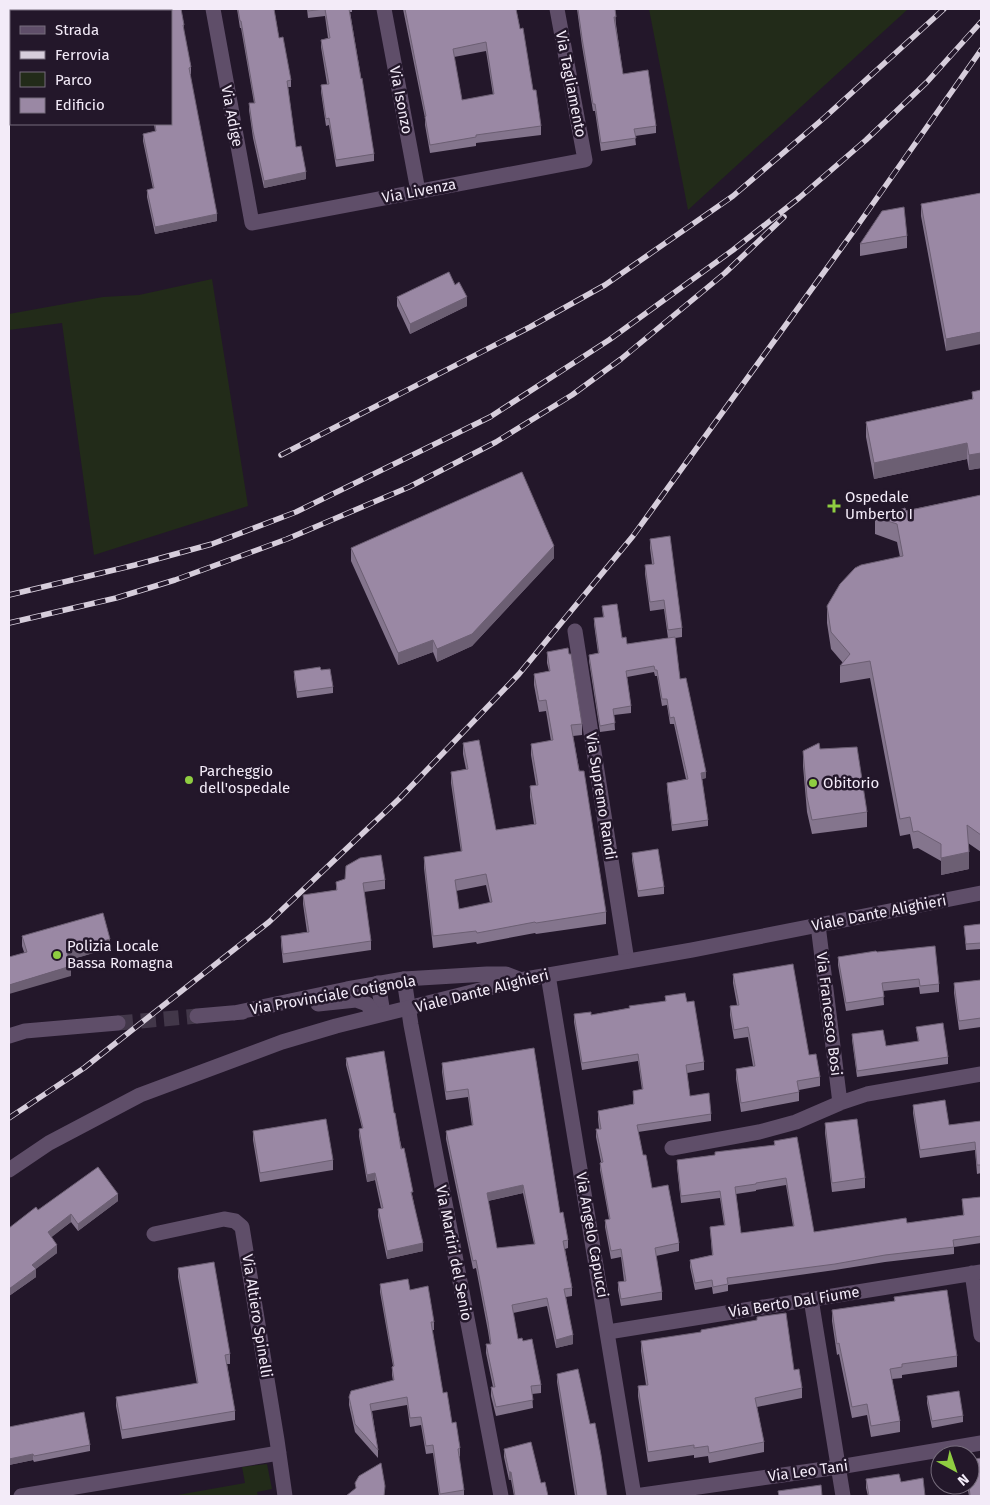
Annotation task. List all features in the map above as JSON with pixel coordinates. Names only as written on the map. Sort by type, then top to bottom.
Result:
[{"type":"street","name":"Via Adige","points":[[212,9],[252,223]]},
{"type":"street","name":"Via Isonzo","points":[[384,9],[418,191]]},
{"type":"street","name":"Via Tagliamento","points":[[557,9],[585,160]]},
{"type":"street","name":"Via Livenza","points":[[252,223],[585,160]]},
{"type":"street","name":"Via Supremo Randi","points":[[575,631],[627,961]]},
{"type":"street","name":"Viale Dante Alighieri","points":[[9,1170],[48,1143],[140,1095],[282,1042],[379,1014],[409,1009],[548,974],[692,950],[981,893]]},
{"type":"street","name":"Via Francesco Bosi","points":[[818,925],[840,1103]]},
{"type":"street","name":"Via Provinciale Cotignola","points":[[234,1013],[378,983],[404,980],[506,974],[520,980]]},
{"type":"street","name":"Via Angelo Capucci","points":[[548,974],[634,1496]]},
{"type":"street","name":"Via Martiri del Senio","points":[[404,980],[501,1496]]},
{"type":"street","points":[[378,983],[379,1014]]},
{"type":"street","name":"Via Provinciale Cotignola","points":[[197,1016],[356,1000],[367,1004],[379,1014]]},
{"type":"street","points":[[9,1036],[25,1031],[118,1022]]},
{"type":"street","points":[[672,1148],[759,1132],[796,1122],[840,1103],[867,1094],[981,1074]]},
{"type":"street","name":"Via Altiero Spinelli","points":[[154,1234],[224,1219],[236,1221],[242,1227],[285,1496]]},
{"type":"street","points":[[977,1273],[981,1335]]},
{"type":"street","name":"Via Berto Dal Fiume","points":[[608,1332],[977,1273]]},
{"type":"street","points":[[811,1299],[843,1496]]},
{"type":"street","name":"Via Leo Tani","points":[[634,1496],[839,1467],[981,1443]]},
{"type":"street","points":[[21,1496],[279,1453]]},
{"type":"green space","points":[[649,9],[908,9],[688,210]]},
{"type":"green space","points":[[212,279],[248,506],[94,555],[62,323],[9,330],[9,314],[103,297],[139,295]]},
{"type":"green space","points":[[267,1464],[272,1489],[257,1492],[258,1496],[172,1496],[245,1483],[242,1467]]},
{"type":"building","points":[[181,9],[191,67],[189,68],[217,214],[155,227],[147,190],[154,188],[143,134],[156,131],[155,125],[172,125],[172,10],[140,10]]},
{"type":"building","points":[[238,9],[274,9],[279,38],[283,37],[291,80],[287,81],[296,147],[301,146],[306,172],[264,181],[253,131],[249,103],[255,103]]},
{"type":"building","points":[[308,9],[324,9],[308,11]]},
{"type":"building","points":[[325,9],[349,9],[374,154],[336,160],[329,118],[326,119],[321,85],[329,84],[321,40],[330,38]]},
{"type":"building","points":[[405,9],[516,9],[520,29],[523,28],[533,90],[536,90],[541,126],[476,135],[476,137],[430,145]],"holes":[[[486,42],[494,94],[462,100],[453,49]]]},
{"type":"building","points":[[578,9],[615,9],[616,17],[614,17],[623,74],[648,70],[656,126],[634,129],[636,138],[601,143]]},
{"type":"building","points":[[981,193],[981,332],[946,339],[921,204]]},
{"type":"building","points":[[904,207],[907,236],[860,244],[882,211]]},
{"type":"building","points":[[449,272],[455,285],[459,282],[467,297],[410,324],[397,297]]},
{"type":"building","points":[[981,390],[981,453],[969,455],[967,443],[874,463],[866,422],[973,399],[972,392]]},
{"type":"building","points":[[522,472],[554,546],[472,634],[437,649],[433,640],[398,653],[351,548]]},
{"type":"building","points":[[981,495],[981,835],[967,825],[969,852],[941,858],[941,844],[918,831],[913,832],[910,817],[900,819],[870,661],[840,666],[850,654],[831,632],[827,606],[840,584],[855,568],[903,556],[897,524],[875,517],[891,514],[905,508],[906,511]]},
{"type":"building","points":[[670,536],[682,628],[668,630],[664,600],[650,602],[645,565],[654,564],[650,539]]},
{"type":"building","points":[[617,604],[622,638],[626,637],[627,644],[675,637],[680,679],[686,678],[706,772],[701,773],[708,820],[672,825],[667,783],[688,779],[674,717],[670,718],[667,699],[662,699],[657,670],[655,670],[654,666],[626,671],[631,706],[613,709],[615,723],[600,726],[589,655],[599,653],[594,618],[604,617],[602,606]]},
{"type":"building","points":[[568,648],[569,654],[571,654],[582,724],[571,725],[579,771],[584,771],[606,912],[535,922],[477,933],[476,931],[433,936],[424,857],[462,851],[451,772],[468,769],[463,743],[479,740],[496,830],[536,824],[530,786],[538,785],[531,744],[553,740],[546,700],[539,701],[534,674],[550,671],[547,652]],"holes":[[[486,874],[492,902],[459,909],[455,880]]]},
{"type":"building","points":[[320,667],[321,670],[330,669],[333,687],[297,692],[294,671]]},
{"type":"building","points":[[819,743],[820,749],[857,747],[867,812],[812,820],[807,797],[803,751]]},
{"type":"building","points":[[658,849],[664,887],[638,891],[632,853]]},
{"type":"building","points":[[381,855],[385,880],[363,883],[371,941],[283,954],[281,936],[309,932],[303,895],[337,890],[336,882],[345,879],[346,866],[360,858]]},
{"type":"building","name":"Polizia Locale Bassa Romagna","points":[[103,913],[110,939],[67,952],[71,966],[9,985],[9,957],[27,952],[22,936]]},
{"type":"building","points":[[981,924],[981,943],[966,944],[964,926]]},
{"type":"building","points":[[935,946],[939,984],[920,986],[919,979],[882,983],[884,997],[846,1003],[838,957],[876,951]]},
{"type":"building","points":[[793,964],[809,1055],[816,1054],[820,1077],[797,1081],[799,1092],[741,1103],[736,1069],[755,1066],[748,1027],[734,1030],[730,1006],[739,1005],[733,974]]},
{"type":"building","points":[[981,980],[981,1018],[959,1021],[954,983]]},
{"type":"building","points":[[685,993],[687,1002],[694,1001],[704,1062],[686,1065],[690,1096],[709,1093],[711,1114],[637,1125],[643,1155],[646,1155],[652,1188],[668,1185],[679,1243],[655,1248],[662,1292],[621,1299],[618,1282],[626,1281],[621,1249],[611,1251],[605,1220],[610,1219],[600,1163],[603,1162],[596,1129],[601,1129],[598,1111],[634,1104],[633,1091],[643,1089],[638,1054],[582,1063],[574,1014],[591,1012],[591,1015],[630,1008],[629,1006],[666,1001],[665,996]]},
{"type":"building","points":[[943,1023],[948,1057],[857,1071],[852,1034],[883,1030],[886,1046],[919,1041],[916,1027]]},
{"type":"building","points":[[534,1048],[560,1213],[563,1212],[568,1240],[563,1241],[572,1288],[564,1289],[573,1335],[556,1340],[547,1298],[512,1305],[518,1339],[522,1338],[523,1341],[532,1339],[541,1385],[531,1386],[533,1400],[496,1407],[491,1387],[495,1387],[486,1344],[491,1344],[488,1322],[476,1260],[473,1261],[446,1131],[473,1125],[468,1089],[446,1092],[442,1063]],"holes":[[[523,1185],[535,1244],[497,1248],[487,1193]]]},
{"type":"building","points":[[384,1051],[401,1149],[404,1148],[413,1192],[411,1192],[423,1243],[387,1251],[378,1209],[383,1208],[375,1173],[367,1175],[359,1129],[363,1128],[346,1058]]},
{"type":"building","points":[[945,1100],[949,1125],[981,1121],[981,1165],[977,1165],[975,1142],[920,1150],[913,1105]]},
{"type":"building","points":[[326,1119],[333,1160],[260,1173],[253,1131]]},
{"type":"building","points":[[857,1119],[865,1178],[832,1183],[825,1123]]},
{"type":"building","points":[[797,1137],[814,1232],[906,1218],[907,1223],[964,1215],[962,1199],[981,1197],[981,1236],[953,1240],[954,1247],[727,1278],[728,1284],[713,1287],[712,1280],[695,1283],[690,1260],[713,1255],[710,1227],[725,1225],[720,1191],[681,1196],[677,1160],[715,1155],[715,1152],[775,1145],[774,1141]],"holes":[[[786,1178],[794,1226],[741,1233],[735,1187]]]},
{"type":"building","points":[[98,1167],[118,1194],[78,1224],[71,1214],[48,1232],[57,1245],[32,1265],[36,1269],[9,1289],[9,1228],[36,1207],[38,1210]]},
{"type":"building","points":[[214,1262],[230,1354],[225,1355],[235,1411],[122,1430],[116,1397],[198,1383],[178,1268]]},
{"type":"building","points":[[408,1279],[410,1290],[428,1286],[434,1322],[431,1322],[443,1393],[447,1392],[452,1423],[456,1422],[464,1490],[440,1494],[433,1445],[426,1446],[421,1417],[410,1418],[407,1397],[370,1404],[378,1450],[355,1424],[349,1397],[351,1391],[394,1380],[392,1367],[394,1366],[380,1284]]},
{"type":"building","points":[[947,1290],[957,1356],[902,1364],[902,1367],[890,1369],[900,1421],[871,1426],[867,1404],[852,1407],[839,1343],[837,1344],[832,1310],[895,1301],[894,1297]]},
{"type":"building","points":[[786,1313],[794,1370],[799,1369],[802,1388],[755,1398],[764,1442],[709,1453],[708,1446],[694,1448],[694,1445],[648,1452],[638,1386],[648,1385],[641,1341],[701,1332],[701,1330],[757,1320],[757,1317]]},
{"type":"building","points":[[578,1369],[590,1424],[595,1423],[607,1496],[577,1496],[557,1374]]},
{"type":"building","points":[[959,1391],[963,1416],[932,1421],[927,1396]]},
{"type":"building","points":[[84,1412],[90,1445],[9,1459],[9,1427]]},
{"type":"building","points":[[531,1442],[541,1483],[545,1482],[548,1496],[515,1496],[511,1472],[509,1472],[504,1449]]},
{"type":"building","points":[[980,1458],[981,1496],[970,1496],[980,1495]]},
{"type":"building","points":[[381,1463],[385,1486],[384,1496],[346,1496],[356,1488],[355,1483],[359,1476]]},
{"type":"building","points":[[899,1474],[901,1482],[923,1478],[925,1496],[869,1496],[866,1479]]},
{"type":"building","points":[[821,1485],[822,1496],[779,1496],[778,1491]]},
{"type":"tunnel","points":[[118,1023],[197,1016]]},
{"type":"railway","points":[[281,455],[530,327],[605,285],[733,196],[824,118],[944,9]]},
{"type":"railway","points":[[9,595],[135,565],[212,544],[296,512],[490,417],[609,340],[733,250],[799,198],[866,140],[927,82],[981,22]]},
{"type":"railway","points":[[9,1118],[84,1068],[269,922],[399,799],[519,674],[633,536],[853,232],[981,50]]},
{"type":"railway","points":[[9,623],[116,598],[175,580],[287,539],[409,487],[496,442],[572,395],[621,359],[725,273],[784,217]]},
{"type":"place","name":"Ospedale Umberto I","points":[[834,506]]},
{"type":"place","name":"Parcheggio dell'ospedale","points":[[189,780]]},
{"type":"place","name":"Obitorio","points":[[813,783]]},
{"type":"place","name":"Polizia Locale Bassa Romagna","points":[[57,955]]}]
